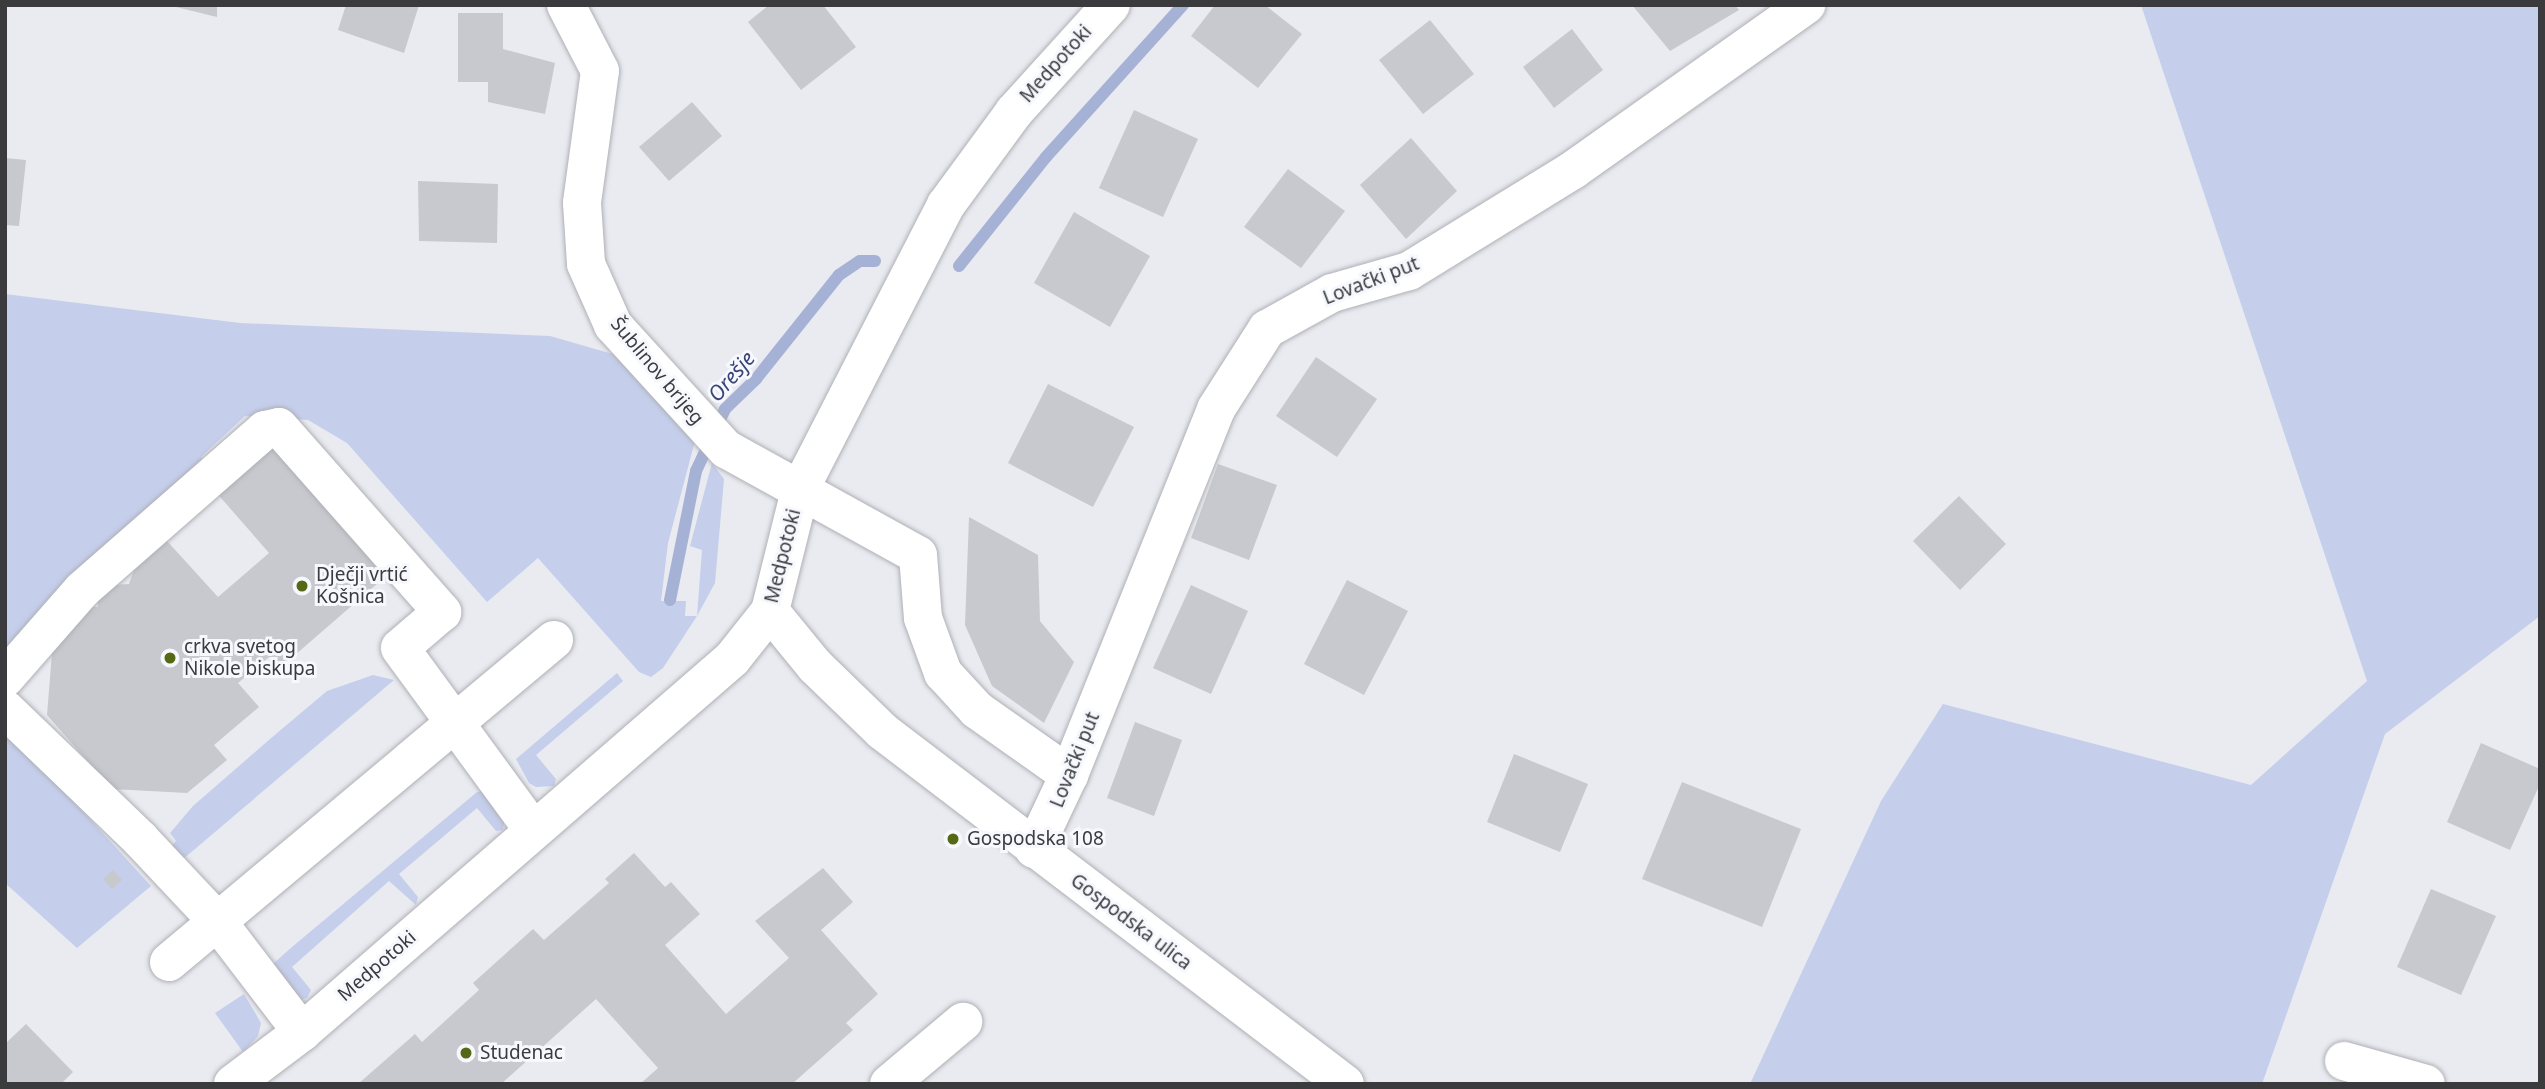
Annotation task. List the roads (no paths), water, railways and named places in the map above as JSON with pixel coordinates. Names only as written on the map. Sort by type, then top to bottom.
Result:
[{"type":"street","name":"Šublinov brijeg","points":[[566,5],[600,71],[582,203],[586,264],[613,325],[695,419],[726,449],[801,487],[918,555],[923,618],[943,673],[977,710],[1069,775]]},
{"type":"street","name":"Medpotoki","points":[[233,1084],[302,1032],[732,659],[770,611],[801,487],[946,205],[1014,112],[1111,5]]},
{"type":"street","name":"Lovački put","points":[[1034,849],[1069,775],[1216,409],[1268,329],[1332,293],[1409,271],[1573,170],[1806,5]]},
{"type":"street","points":[[5,678],[82,590],[265,430],[279,427],[442,612],[400,648],[533,830]]},
{"type":"street","name":"Gospodska ulica","points":[[770,611],[815,666],[882,731],[1345,1084]]},
{"type":"street","points":[[169,962],[554,640]]},
{"type":"street","points":[[5,709],[141,840],[218,921],[302,1032]]},
{"type":"street","points":[[889,1084],[963,1022]]},
{"type":"street","points":[[2344,1062],[2426,1084]]},
{"type":"waterway","name":"Orešje","points":[[959,266],[1046,157],[1183,5]]},
{"type":"waterway","name":"Orešje","points":[[670,600],[696,471],[725,409],[756,379],[839,275],[860,261],[875,261]]},
{"type":"place","name":"Dječji vrtić Košnica","points":[[302,586]]},
{"type":"place","name":"crkva svetog Nikole biskupa","points":[[170,658]]},
{"type":"place","name":"Gospodska 108","points":[[953,839]]},
{"type":"place","name":"Studenac","points":[[466,1053]]}]
